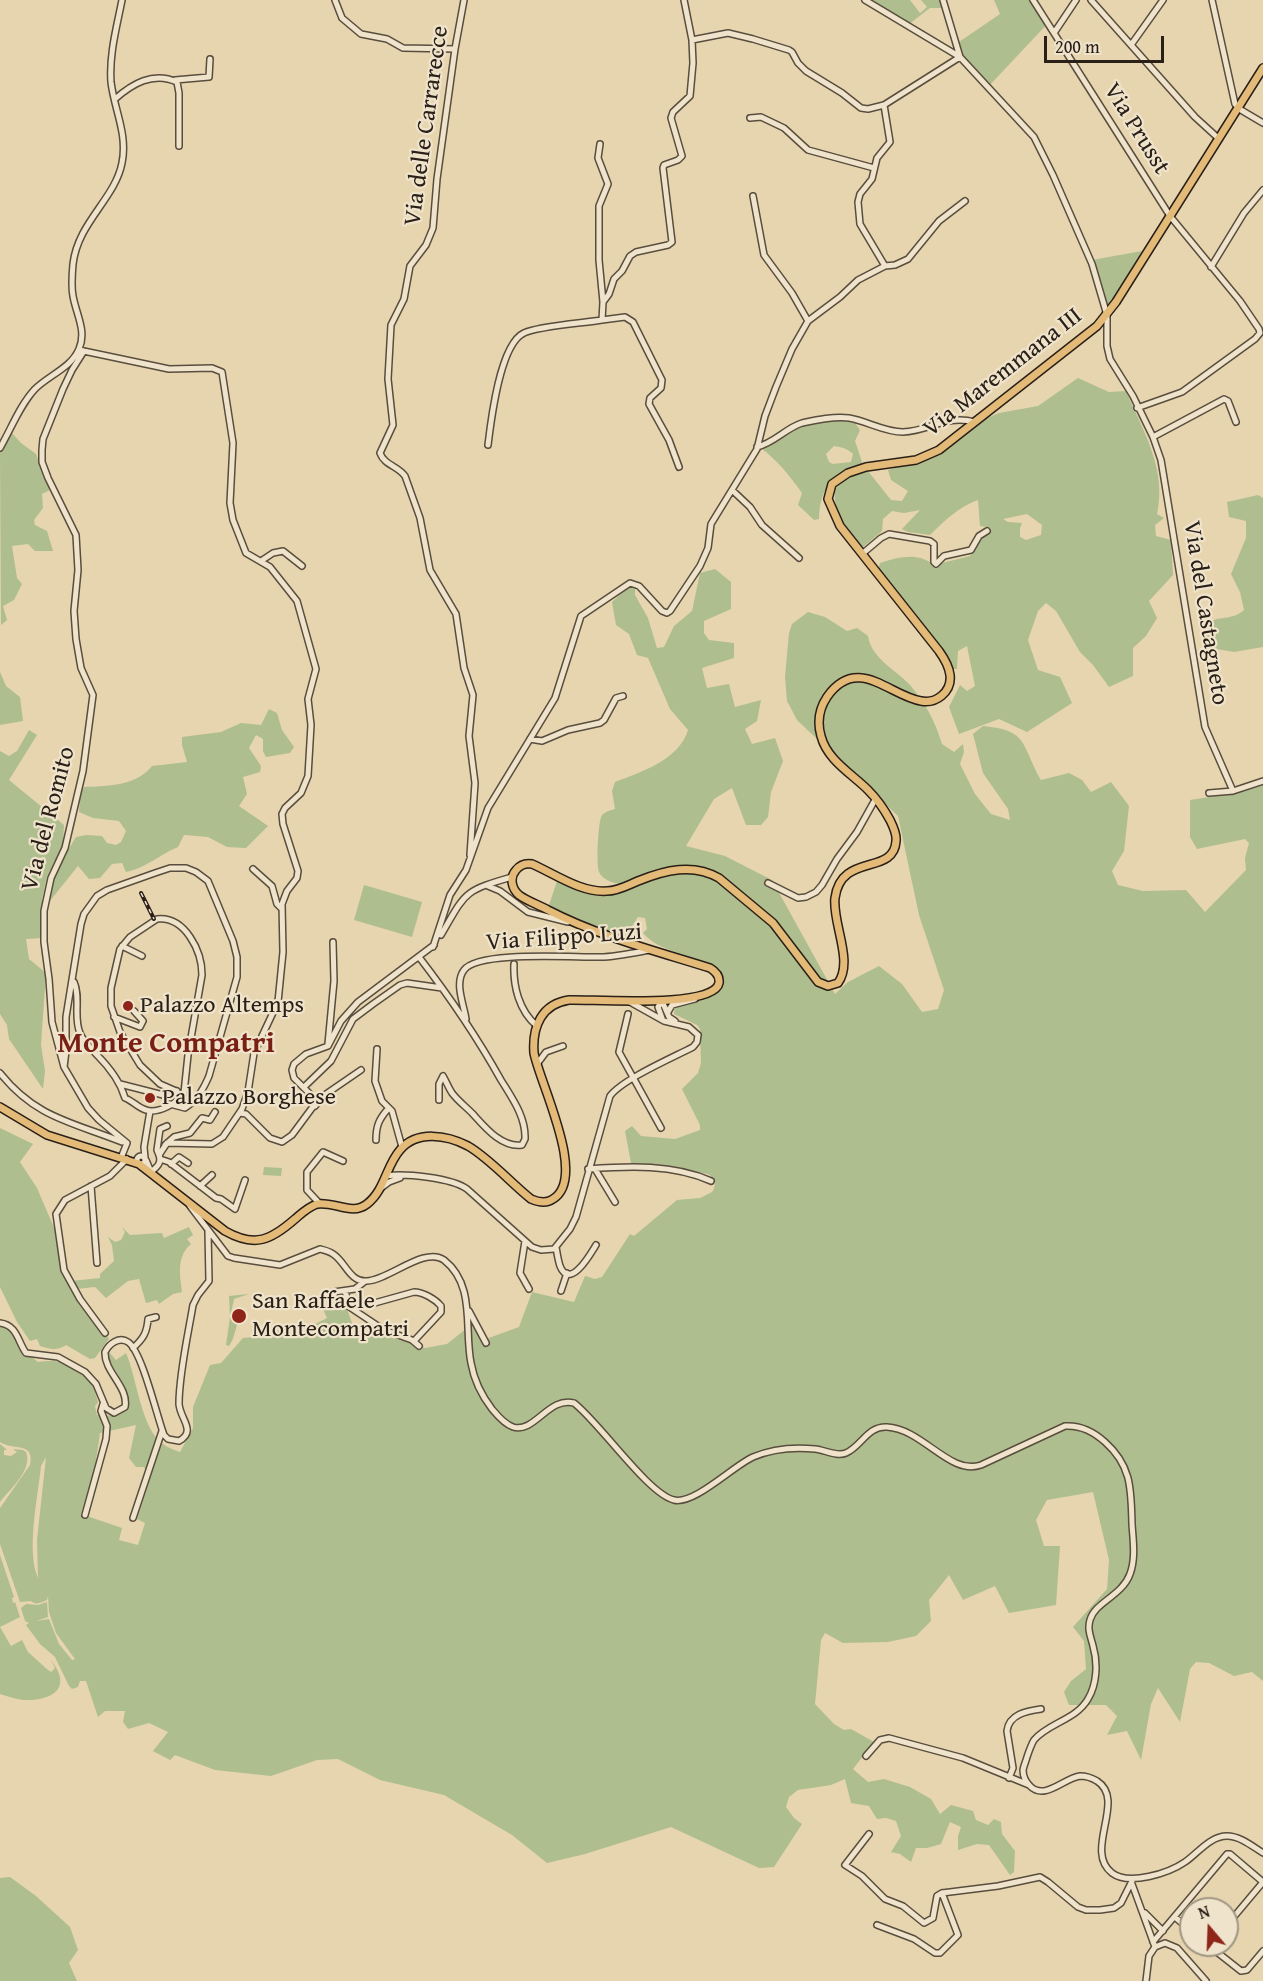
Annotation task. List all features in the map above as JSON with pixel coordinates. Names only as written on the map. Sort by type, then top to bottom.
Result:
[{"type":"main road","name":"Via Maremmana III","points":[[512,877],[521,866],[531,864],[599,891],[613,890],[654,875],[677,870],[693,869],[711,874],[720,878],[771,921],[818,982],[827,986],[835,985],[841,980],[844,967],[835,905],[838,886],[853,870],[889,858],[896,843],[893,825],[876,798],[833,758],[825,746],[820,732],[821,710],[826,699],[837,686],[850,680],[859,678],[883,684],[914,700],[931,701],[944,694],[951,678],[946,662],[939,651],[840,526],[830,506],[828,495],[833,483],[843,475],[857,469],[909,462],[931,455],[950,443],[1009,393],[1092,330],[1107,315],[1263,68]]},
{"type":"main road","points":[[0,1107],[47,1135],[126,1159],[142,1160],[151,1172],[185,1200],[238,1239],[257,1241],[273,1236],[307,1209],[320,1204],[357,1208],[366,1204],[380,1189],[402,1147],[425,1136],[438,1136],[453,1140],[472,1149],[531,1198],[540,1202],[553,1199],[564,1186],[566,1158],[537,1064],[534,1046],[537,1026],[547,1009],[559,1002],[589,999],[680,1000],[713,991],[718,986],[719,979],[716,972],[710,968],[576,924],[518,894],[513,886],[512,877]]},
{"type":"street","points":[[0,448],[33,392],[82,350],[83,334],[72,291],[73,260],[82,233],[115,181],[122,164],[122,133],[111,82],[111,62],[122,0]]},
{"type":"street","points":[[335,0],[342,18],[361,34],[387,39],[403,48],[455,49]]},
{"type":"street","name":"Via delle Carrarecce","points":[[464,0],[455,49],[433,228],[426,246],[410,266],[404,299],[391,325],[388,379],[393,423],[381,449],[382,459],[405,476],[421,522],[430,570],[456,616],[463,663],[473,699],[469,733],[475,778],[470,858]]},
{"type":"street","points":[[603,302],[610,293],[614,279],[623,270],[631,255],[672,242],[663,169],[664,165],[682,156],[671,118],[672,113],[690,96],[692,40],[684,0]]},
{"type":"street","points":[[865,0],[960,57]]},
{"type":"street","points":[[943,0],[960,57]]},
{"type":"street","name":"Via Prusst","points":[[1033,0],[1170,216],[1240,301],[1259,329],[1260,333],[1255,339],[1182,392],[1137,408]]},
{"type":"street","points":[[1054,33],[1076,0]]},
{"type":"street","points":[[1091,0],[1195,117],[1218,138]]},
{"type":"street","points":[[1131,45],[1163,0]]},
{"type":"street","points":[[1212,0],[1234,103],[1237,108],[1263,123]]},
{"type":"street","points":[[692,40],[728,33],[792,52],[802,68],[861,108],[870,109],[884,105],[960,57]]},
{"type":"street","name":"Via del Castagneto","points":[[960,57],[1037,142],[1085,247],[1107,315],[1107,346],[1110,359],[1153,437],[1161,460],[1205,728],[1233,791]]},
{"type":"street","points":[[115,99],[142,81],[209,77],[210,59]]},
{"type":"street","points":[[173,80],[178,84],[180,93],[180,146]]},
{"type":"street","points":[[884,105],[891,140],[877,158],[872,179],[860,195],[858,219],[885,266]]},
{"type":"street","points":[[750,118],[760,117],[783,128],[809,151],[874,168]]},
{"type":"street","points":[[600,144],[598,158],[608,184],[598,206],[602,320]]},
{"type":"street","points":[[1211,267],[1244,213],[1263,190]]},
{"type":"street","points":[[753,196],[764,255],[795,297],[808,321]]},
{"type":"street","points":[[433,947],[450,895],[465,872],[491,803],[556,697],[581,616],[630,583],[639,586],[662,611],[669,612],[702,562],[708,548],[711,524],[757,447],[776,387],[808,321],[858,280],[885,266],[895,265],[908,259],[939,221],[965,201]]},
{"type":"street","points":[[488,445],[496,391],[505,362],[517,338],[528,331],[625,317],[633,322],[662,380],[661,388],[650,398],[649,404],[669,440],[679,467]]},
{"type":"street","points":[[82,350],[169,369],[212,368],[221,371],[233,442],[230,503],[232,516],[244,551],[272,569],[297,601],[316,670],[308,699],[311,725],[308,777],[301,793],[282,813],[283,824],[297,861],[298,874],[285,894],[282,909],[283,952],[278,1002],[254,1053],[245,1110],[250,1119],[270,1138],[282,1142],[292,1135],[326,1094],[361,1070]]},
{"type":"street","name":"Via del Romito","points":[[82,350],[63,389],[42,447],[42,460],[48,478],[76,535],[78,573],[74,610],[76,639],[81,668],[93,697],[83,771],[64,849],[54,869],[46,896],[43,920],[45,958],[49,976],[52,1026],[63,1067],[88,1108],[127,1143]]},
{"type":"street","points":[[1153,437],[1224,399],[1228,401],[1236,422]]},
{"type":"street","points":[[757,447],[766,444],[794,426],[830,419],[849,418],[900,432],[954,419],[975,422]]},
{"type":"street","points":[[732,490],[751,509],[761,524],[799,558]]},
{"type":"street","points":[[862,554],[889,534],[930,541],[934,544],[936,564],[944,556],[971,550],[979,536],[987,531]]},
{"type":"street","points":[[261,561],[273,553],[283,551],[302,566]]},
{"type":"street","points":[[530,739],[542,741],[568,730],[600,723],[616,698],[623,696]]},
{"type":"street","points":[[1209,794],[1233,791],[1263,781]]},
{"type":"street","points":[[768,883],[798,898],[816,892],[857,832],[876,798]]},
{"type":"street","points":[[63,1067],[66,1051],[66,1017],[84,914],[93,900],[107,890],[170,868],[182,867],[196,872],[208,881],[233,941],[237,957],[237,977],[203,1090],[193,1103],[185,1108],[170,1104]]},
{"type":"street","points":[[253,869],[271,885],[277,904],[282,909]]},
{"type":"street","points":[[314,1108],[315,1100],[293,1076],[294,1064],[306,1054],[328,1046],[342,1021],[358,1002],[433,947],[462,899],[472,890],[512,877]]},
{"type":"street","points":[[483,885],[498,889],[528,912],[576,924]]},
{"type":"street","points":[[73,981],[76,988],[76,1022],[84,1043],[119,1082],[124,1098],[132,1100],[143,1110],[157,1110],[183,1096],[184,1093],[202,975],[199,952],[188,934],[174,921],[162,918],[130,937],[122,946],[111,988],[111,1006],[126,1045],[140,1065],[160,1084],[184,1093]]},
{"type":"street","points":[[328,1046],[334,981],[333,942]]},
{"type":"street","points":[[122,946],[142,956]]},
{"type":"street","name":"Via Filippo Luzi","points":[[466,1020],[460,981],[466,967],[477,961],[514,957],[601,957],[649,950],[659,952]]},
{"type":"street","points":[[419,957],[466,1020],[518,1109],[525,1139],[522,1144],[512,1145],[489,1133],[462,1105],[443,1076],[439,1084],[439,1100]]},
{"type":"street","points":[[514,964],[513,983],[521,1006],[537,1026]]},
{"type":"street","points":[[304,1087],[331,1061],[353,1019],[373,1004],[400,985],[407,983],[442,988]]},
{"type":"street","points":[[452,1000],[457,1002],[461,995]]},
{"type":"street","points":[[668,1014],[672,1005],[703,995]]},
{"type":"street","points":[[622,1000],[669,1022],[689,1027],[698,1035]]},
{"type":"street","points":[[386,1176],[391,1179],[410,1177],[445,1181],[463,1186],[537,1249],[547,1250],[556,1247],[576,1217],[608,1100],[616,1089],[693,1047],[697,1042],[698,1035],[693,1026],[672,1020],[662,1001],[658,1006],[659,1013],[669,1022]]},
{"type":"street","points":[[114,1017],[140,1027],[143,1021],[134,1011]]},
{"type":"street","points":[[628,1014],[619,1051],[661,1128]]},
{"type":"street","points":[[537,1064],[546,1052],[563,1046]]},
{"type":"street","points":[[377,1049],[375,1081],[382,1101],[392,1111],[402,1147]]},
{"type":"street","points":[[0,1073],[22,1097],[51,1116],[127,1143],[126,1159],[110,1176],[65,1200],[58,1210],[56,1219],[64,1270],[68,1280],[105,1333]]},
{"type":"street","points":[[119,1082],[171,1097],[176,1091]]},
{"type":"street","points":[[164,1146],[167,1143],[212,1144],[223,1137],[245,1104]]},
{"type":"street","points":[[376,1140],[377,1124],[388,1108]]},
{"type":"street","points":[[142,1160],[150,1111]]},
{"type":"street","points":[[151,1172],[158,1166],[164,1146],[174,1137],[189,1133],[202,1118],[206,1117],[210,1120],[215,1112]]},
{"type":"street","points":[[240,1113],[241,1117],[250,1119]]},
{"type":"street","points":[[233,1124],[250,1119]]},
{"type":"street","points":[[167,1126],[160,1129],[157,1150],[159,1157],[206,1191],[235,1209],[245,1180]]},
{"type":"street","points":[[320,1204],[307,1190],[307,1172],[323,1152],[343,1161]]},
{"type":"street","points":[[171,1164],[179,1157],[188,1163]]},
{"type":"street","points":[[588,1169],[631,1165],[678,1171],[711,1181]]},
{"type":"street","points":[[392,1166],[392,1172],[399,1177]]},
{"type":"street","points":[[595,1169],[615,1202]]},
{"type":"street","points":[[200,1186],[212,1175]]},
{"type":"street","points":[[380,1189],[399,1177]]},
{"type":"street","points":[[91,1186],[98,1263]]},
{"type":"street","points":[[185,1200],[231,1258],[280,1265],[314,1250],[323,1249],[333,1254],[348,1271],[364,1282]]},
{"type":"street","points":[[0,1323],[8,1324],[17,1334],[26,1353],[58,1358],[86,1372],[96,1384],[103,1404],[114,1413],[122,1410],[126,1403],[106,1364],[105,1352],[108,1346],[118,1341],[128,1342],[140,1361],[162,1430],[168,1439],[174,1442],[185,1437],[188,1430],[180,1408],[180,1395],[193,1305],[209,1281],[208,1229]]},
{"type":"street","points":[[525,1241],[520,1273],[529,1289]]},
{"type":"street","points":[[556,1247],[561,1268],[567,1273],[574,1273],[580,1270],[596,1245]]},
{"type":"street","points":[[419,1346],[414,1341],[384,1330],[333,1296],[335,1292],[355,1289],[364,1282],[384,1277],[425,1257],[438,1257],[445,1261],[459,1279],[467,1306],[473,1369],[482,1394],[496,1414],[514,1428],[524,1426],[559,1402],[573,1402],[650,1483],[673,1500],[686,1500],[736,1466],[758,1455],[773,1451],[807,1449],[843,1454],[866,1434],[886,1427],[907,1431],[954,1463],[970,1468],[1061,1427],[1080,1426],[1100,1436],[1116,1451],[1131,1486],[1133,1567],[1128,1580],[1111,1598],[1096,1609],[1090,1619],[1089,1634],[1096,1663],[1089,1698],[1079,1709],[1039,1736],[1033,1743],[1024,1767],[1024,1777],[1029,1785]]},
{"type":"street","points":[[561,1291],[567,1273]]},
{"type":"street","points":[[345,1291],[347,1298],[358,1305],[416,1292],[438,1303],[441,1306],[441,1312],[414,1341]]},
{"type":"street","points":[[467,1306],[486,1342]]},
{"type":"street","points":[[133,1348],[143,1340],[148,1319],[156,1317]]},
{"type":"street","points":[[85,1515],[107,1432],[101,1411],[103,1404]]},
{"type":"street","points":[[134,1518],[162,1430]]},
{"type":"street","points":[[1009,1778],[1012,1768],[1007,1726],[1021,1713],[1041,1709]]},
{"type":"street","points":[[866,1756],[876,1743],[889,1738],[963,1758],[1029,1785],[1038,1791],[1044,1791],[1074,1777],[1083,1776],[1093,1779],[1105,1788],[1108,1803],[1102,1844],[1104,1861],[1112,1873],[1124,1879],[1146,1877],[1183,1863],[1212,1840],[1222,1836],[1242,1840],[1263,1853]]},
{"type":"street","points":[[869,1834],[845,1865],[864,1878],[885,1899],[902,1905],[924,1923],[933,1918],[937,1896],[942,1893],[998,1886],[1040,1877],[1078,1907],[1103,1910],[1114,1908],[1121,1903],[1133,1879]]},
{"type":"street","points":[[1146,1981],[1149,1954],[1154,1944],[1228,1854],[1263,1882],[1239,1911]]},
{"type":"street","points":[[1133,1879],[1132,1888],[1154,1944]]},
{"type":"street","points":[[877,1925],[914,1939],[935,1953],[942,1953],[958,1935],[942,1893]]},
{"type":"street","points":[[1142,1910],[1163,1931]]},
{"type":"street","points":[[1175,1917],[1179,1920]]},
{"type":"street","points":[[1154,1944],[1166,1943],[1177,1948],[1206,1981]]},
{"type":"street","points":[[1224,1957],[1242,1972],[1247,1970],[1263,1951]]},
{"type":"green space","points":[[865,0],[910,0],[920,13],[927,7],[921,0],[943,0],[945,8],[930,8],[908,25]]},
{"type":"green space","points":[[994,0],[1037,0],[1050,21],[988,87],[960,57],[956,44],[1000,14]]},
{"type":"green space","points":[[1142,251],[1108,307],[1105,305],[1092,260]]},
{"type":"green space","points":[[1078,378],[1109,392],[1126,391],[1152,451],[1156,466],[1159,481],[1157,514],[1164,518],[1155,525],[1156,536],[1171,540],[1173,575],[1149,601],[1157,618],[1146,636],[1133,648],[1133,676],[1109,687],[1080,652],[1056,611],[1046,603],[1038,611],[1028,640],[1038,670],[1060,677],[1072,703],[1027,732],[999,719],[959,734],[949,707],[960,685],[967,691],[975,686],[967,646],[958,651],[957,669],[952,669],[948,657],[878,569],[880,563],[901,558],[921,558],[934,565],[970,556],[987,527],[980,526],[978,500],[959,510],[930,535],[902,529],[920,510],[904,513],[892,511],[883,519],[882,531],[863,547],[841,518],[837,509],[835,492],[844,479],[868,471],[891,500],[902,501],[908,491],[891,480],[888,470],[940,455],[985,419],[999,413],[1038,406]],"holes":[[[1027,514],[1042,525],[1041,535],[1026,540],[1020,537],[1022,523],[1008,522],[1003,519]]]},
{"type":"green space","points":[[835,420],[855,423],[860,430],[855,441],[863,465],[844,473],[830,483],[822,498],[819,519],[814,520],[798,505],[802,493],[778,463],[761,448],[796,428]],"holes":[[[834,446],[853,454],[851,462],[833,464],[829,462],[826,454]]]},
{"type":"green space","points":[[12,433],[36,454],[50,490],[42,494],[43,508],[34,520],[35,525],[47,531],[53,551],[35,551],[28,544],[12,546],[17,578],[22,584],[14,600],[3,606],[7,620],[1,625],[0,453]]},
{"type":"green space","points":[[1258,495],[1263,498],[1263,647],[1234,652],[1210,648],[1201,626],[1213,620],[1234,616],[1244,610],[1240,592],[1231,574],[1246,538],[1246,521],[1229,517],[1227,502]]},
{"type":"green space","points":[[715,569],[731,582],[731,609],[704,621],[704,633],[709,640],[734,643],[734,658],[702,668],[707,688],[729,684],[735,707],[761,700],[757,721],[745,729],[752,744],[775,738],[783,761],[771,792],[768,817],[761,825],[746,825],[732,788],[714,799],[686,846],[725,856],[772,880],[835,994],[848,982],[879,966],[902,984],[922,1012],[938,1009],[944,990],[919,915],[898,816],[797,720],[787,701],[785,677],[789,633],[792,624],[808,612],[825,617],[847,631],[857,628],[868,636],[870,644],[879,657],[910,685],[921,699],[933,720],[942,744],[954,752],[963,744],[964,752],[960,764],[975,794],[991,814],[1010,820],[1008,809],[983,773],[973,734],[983,726],[1009,731],[1022,741],[1041,780],[1069,773],[1082,780],[1091,792],[1111,782],[1129,806],[1124,851],[1112,871],[1118,885],[1143,891],[1186,890],[1205,912],[1246,870],[1245,858],[1249,843],[1245,839],[1197,849],[1190,837],[1190,800],[1241,792],[1263,784],[1263,1681],[1252,1672],[1234,1676],[1209,1663],[1196,1662],[1190,1669],[1180,1722],[1158,1688],[1151,1704],[1141,1760],[1127,1731],[1107,1735],[1117,1716],[1106,1705],[1069,1705],[1064,1692],[1071,1681],[1086,1669],[1084,1641],[1073,1627],[1107,1589],[1109,1560],[1093,1492],[1047,1500],[1036,1520],[1044,1546],[1060,1546],[1056,1605],[1009,1613],[995,1586],[963,1600],[949,1575],[929,1600],[931,1621],[916,1636],[888,1642],[843,1643],[825,1633],[821,1640],[815,1704],[834,1724],[844,1730],[851,1729],[874,1742],[853,1769],[868,1782],[884,1779],[910,1787],[931,1799],[940,1814],[951,1805],[973,1811],[976,1820],[988,1825],[994,1819],[1001,1822],[1002,1834],[1015,1851],[1014,1872],[1010,1875],[989,1845],[977,1844],[958,1850],[958,1836],[961,1827],[950,1822],[941,1844],[916,1848],[911,1862],[900,1854],[891,1852],[901,1836],[896,1821],[886,1818],[877,1819],[869,1806],[851,1803],[845,1779],[831,1785],[798,1790],[789,1797],[786,1807],[802,1824],[774,1867],[759,1868],[671,1827],[585,1854],[547,1863],[512,1835],[444,1795],[380,1780],[338,1759],[317,1760],[271,1776],[215,1770],[175,1755],[170,1760],[153,1751],[168,1732],[149,1723],[128,1729],[123,1722],[125,1711],[105,1711],[98,1717],[86,1681],[80,1681],[78,1687],[72,1689],[69,1686],[55,1657],[40,1644],[26,1625],[29,1623],[25,1621],[21,1608],[26,1604],[38,1605],[47,1602],[48,1617],[36,1621],[49,1619],[59,1644],[72,1660],[75,1659],[56,1633],[49,1612],[48,1596],[47,1600],[39,1603],[20,1602],[0,1544],[0,1508],[30,1465],[31,1457],[22,1448],[0,1442],[0,1325],[4,1325],[15,1334],[26,1355],[38,1362],[53,1361],[69,1364],[88,1377],[98,1402],[95,1406],[97,1415],[116,1415],[129,1404],[124,1386],[108,1359],[109,1352],[116,1360],[126,1353],[149,1427],[163,1444],[180,1452],[193,1428],[193,1407],[210,1365],[221,1363],[243,1338],[273,1335],[285,1324],[293,1337],[308,1335],[313,1325],[327,1318],[322,1307],[336,1301],[346,1306],[353,1326],[364,1333],[377,1333],[425,1348],[447,1344],[472,1324],[486,1339],[519,1327],[532,1292],[574,1302],[585,1276],[595,1279],[602,1277],[630,1234],[634,1236],[677,1200],[700,1198],[712,1192],[714,1182],[708,1174],[631,1163],[625,1131],[632,1126],[641,1136],[675,1139],[700,1130],[700,1125],[682,1089],[698,1073],[701,1063],[700,1029],[697,1025],[674,1014],[675,1007],[711,996],[719,990],[722,978],[719,970],[712,964],[671,950],[649,939],[643,933],[647,929],[645,918],[638,917],[627,934],[622,936],[575,921],[548,908],[557,881],[593,892],[628,885],[607,880],[599,872],[598,843],[602,815],[615,809],[612,791],[615,782],[658,764],[668,757],[683,740],[688,730],[670,709],[648,658],[637,655],[629,634],[616,625],[612,602],[628,587],[635,589],[635,595],[648,618],[657,648],[664,647],[674,626],[692,611],[700,573]],"holes":[[[136,1425],[129,1458],[136,1467],[144,1467],[150,1479],[137,1519],[145,1523],[138,1545],[119,1540],[122,1528],[81,1514],[95,1467],[100,1433]],[[46,1457],[37,1540],[38,1578],[33,1553],[34,1523],[41,1466]]]},
{"type":"green space","points":[[0,672],[6,686],[20,697],[23,721],[0,725]]},
{"type":"green space","points":[[269,709],[277,713],[282,730],[294,747],[290,753],[266,757],[263,751],[263,739],[256,735],[249,748],[261,766],[260,772],[243,777],[247,794],[239,806],[268,826],[246,848],[227,847],[208,837],[184,835],[178,847],[133,870],[126,872],[122,863],[112,864],[100,878],[89,879],[78,866],[49,902],[54,876],[76,837],[102,836],[107,843],[116,845],[121,842],[126,831],[119,821],[93,818],[79,812],[80,796],[84,787],[121,784],[138,778],[152,766],[187,762],[182,737],[221,732],[241,723],[261,725]]},
{"type":"green space","points":[[29,730],[37,735],[9,780],[64,825],[63,845],[47,876],[42,899],[42,938],[26,939],[29,959],[46,973],[41,1045],[45,1071],[43,1089],[9,1039],[7,1025],[0,1014],[0,751],[9,756],[17,751]]},
{"type":"green space","points":[[364,885],[422,902],[412,937],[354,920]]},
{"type":"green space","points":[[0,1128],[33,1144],[20,1162],[37,1188],[55,1230],[62,1270],[109,1339],[95,1358],[90,1359],[66,1345],[50,1349],[40,1346],[37,1339],[30,1341],[17,1322],[0,1287]]},
{"type":"green space","points":[[264,1167],[282,1168],[281,1176],[263,1175]]},
{"type":"green space","points":[[122,1227],[130,1235],[162,1233],[164,1238],[189,1227],[193,1235],[187,1239],[191,1244],[181,1260],[182,1292],[173,1294],[159,1304],[157,1300],[146,1303],[139,1279],[128,1281],[106,1298],[95,1287],[76,1289],[71,1281],[100,1278],[100,1274],[114,1261],[112,1245],[108,1237],[115,1242],[121,1240],[125,1232]]},
{"type":"green space","points":[[249,1294],[234,1299],[231,1313],[234,1314],[240,1308],[241,1317],[229,1346],[226,1345],[230,1317],[229,1296]]},
{"type":"green space","points":[[0,1444],[7,1450],[4,1450],[4,1455],[11,1456],[17,1452],[13,1449],[23,1450],[26,1452],[27,1459],[19,1479],[0,1502]]},
{"type":"green space","points":[[0,1555],[14,1597],[12,1598],[13,1603],[15,1602],[20,1617],[0,1627]]},
{"type":"green space","points":[[0,1627],[11,1646],[22,1640],[28,1652],[51,1672],[55,1668],[51,1660],[57,1670],[60,1678],[60,1685],[56,1691],[51,1695],[34,1700],[23,1700],[0,1694]]},
{"type":"green space","points":[[10,1877],[36,1896],[70,1927],[78,1950],[69,1963],[77,1981],[0,1981],[0,1878]]},
{"type":"railway","points":[[141,893],[154,919]]},
{"type":"place","name":"Palazzo Altemps","points":[[128,1006]]},
{"type":"place","name":"Palazzo Borghese","points":[[150,1098]]},
{"type":"place","name":"San Raffaele Montecompatri","points":[[239,1316]]},
{"type":"district","name":"Monte Compatri","points":[[166,1044]]}]
